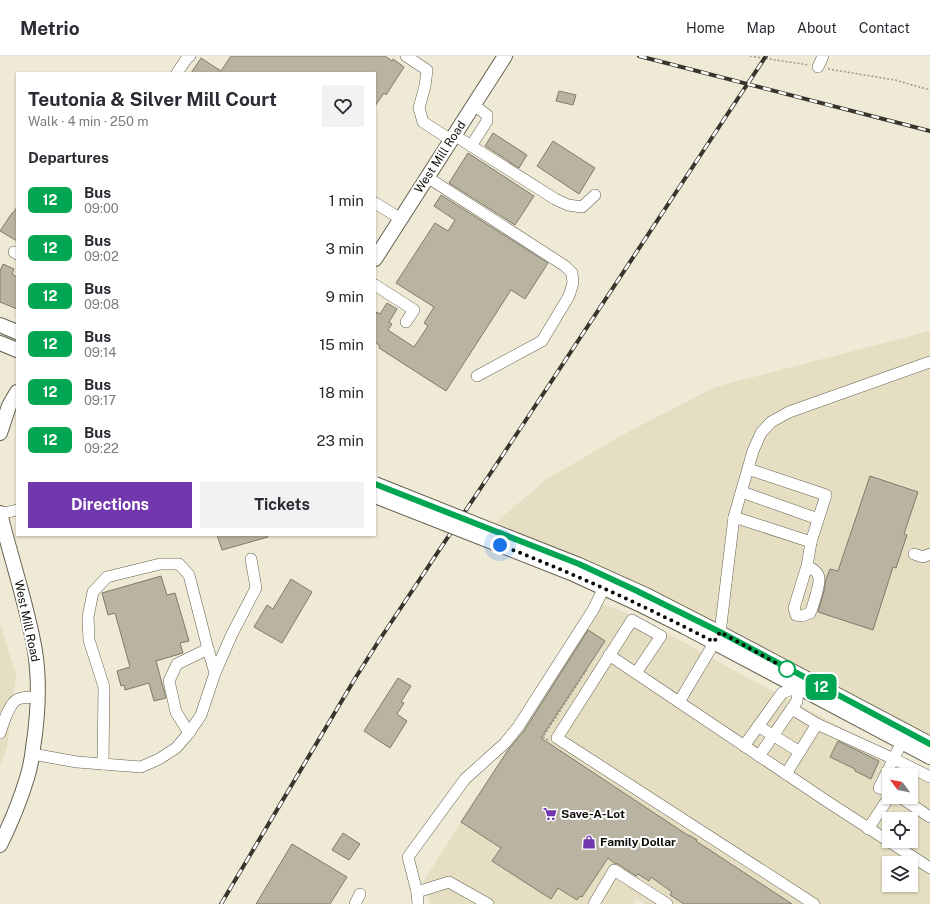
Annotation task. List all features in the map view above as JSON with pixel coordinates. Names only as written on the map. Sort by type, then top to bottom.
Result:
[{"type":"main road","name":"West Mill Road","points":[[376,257],[505,56]]},
{"type":"main road","points":[[0,324],[16,332]]},
{"type":"main road","points":[[0,343],[16,350]]},
{"type":"main road","points":[[0,433],[9,406],[16,394]]},
{"type":"main road","points":[[376,484],[504,541]]},
{"type":"main road","points":[[376,496],[504,541],[572,562],[664,616],[717,637],[800,682],[930,757]]},
{"type":"main road","name":"West Mill Road","points":[[0,514],[30,625],[35,652],[38,697],[38,713],[28,776],[17,807],[3,829],[0,845]]},
{"type":"main road","points":[[800,682],[930,744]]},
{"type":"lane","points":[[178,72],[190,56]]},
{"type":"lane","points":[[406,56],[427,70],[425,86],[419,108],[423,122],[471,146],[555,199],[568,205],[582,207],[596,195]]},
{"type":"lane","points":[[818,67],[823,56]]},
{"type":"lane","points":[[471,146],[488,118],[487,115],[474,105]]},
{"type":"lane","points":[[427,177],[565,266],[572,273],[573,283],[570,296],[542,341],[477,376]]},
{"type":"lane","points":[[376,203],[401,219]]},
{"type":"lane","points":[[376,286],[414,310],[406,322]]},
{"type":"lane","points":[[678,702],[717,637],[734,517],[753,451],[761,433],[771,422],[789,412],[930,362]]},
{"type":"lane","points":[[748,469],[826,496],[811,542],[794,608],[796,615],[802,616],[810,613],[820,582],[818,574],[814,569],[806,566]]},
{"type":"lane","points":[[742,492],[818,519]]},
{"type":"lane","points":[[0,514],[16,510]]},
{"type":"lane","points":[[734,517],[811,542]]},
{"type":"lane","points":[[914,554],[923,557],[930,554]]},
{"type":"lane","points":[[32,754],[77,762],[141,767],[159,759],[176,748],[189,733],[201,715],[215,673],[232,634],[256,588],[251,559]]},
{"type":"lane","points":[[103,764],[104,687],[89,640],[88,617],[92,592],[107,578],[160,564],[179,564],[189,575],[215,673]]},
{"type":"lane","points":[[418,904],[417,892],[408,857],[465,779],[505,743],[518,727],[593,610],[607,583]]},
{"type":"lane","points":[[636,673],[661,636],[632,620],[557,738],[814,904]]},
{"type":"lane","points":[[189,733],[176,712],[169,681],[177,664],[208,649]]},
{"type":"lane","points":[[609,655],[786,774],[930,868]]},
{"type":"lane","points":[[759,756],[797,701],[800,682]]},
{"type":"lane","points":[[744,746],[782,693],[800,682]]},
{"type":"lane","points":[[0,733],[9,710],[18,699],[38,697]]},
{"type":"lane","points":[[792,709],[817,724],[930,777]]},
{"type":"lane","points":[[786,774],[817,724]]},
{"type":"lane","points":[[758,726],[800,752]]},
{"type":"lane","points":[[889,768],[902,742]]},
{"type":"lane","points":[[882,781],[878,788],[882,789]]},
{"type":"lane","points":[[868,828],[884,804]]},
{"type":"lane","points":[[910,804],[930,817]]},
{"type":"lane","points":[[594,904],[614,870],[667,904]]},
{"type":"lane","points":[[417,892],[449,882],[488,904]]},
{"type":"path","points":[[750,56],[895,80],[930,90]]},
{"type":"shaded area","points":[[930,331],[930,744],[488,529],[547,479],[626,433],[715,387]]},
{"type":"shaded area","points":[[603,604],[626,613],[689,645],[930,774],[930,904],[645,904],[637,899],[633,904],[431,904],[423,882]]},
{"type":"shaded area","points":[[0,623],[16,675],[7,747],[0,767]]},
{"type":"building","points":[[231,56],[385,56],[392,61],[393,59],[404,67],[386,95],[384,93],[376,105],[376,72],[192,72],[201,58],[221,71]]},
{"type":"building","points":[[559,91],[576,95],[573,105],[556,101]]},
{"type":"building","points":[[493,133],[527,155],[519,168],[485,146]]},
{"type":"building","points":[[553,141],[595,168],[579,194],[537,166]]},
{"type":"building","points":[[468,153],[534,196],[515,225],[449,183]]},
{"type":"building","points":[[441,195],[548,263],[525,299],[511,290],[446,391],[379,348],[380,346],[376,343],[376,314],[377,312],[380,314],[387,303],[397,309],[389,322],[392,324],[388,330],[414,347],[428,326],[424,323],[434,307],[396,283],[435,223],[448,231],[455,220],[434,206]]},
{"type":"building","points":[[16,208],[16,240],[0,231]]},
{"type":"building","points":[[3,264],[14,269],[12,274],[16,276],[16,309],[0,302],[0,271]]},
{"type":"building","points":[[870,476],[918,492],[904,534],[907,535],[896,568],[893,567],[873,630],[818,612],[826,579],[830,569],[838,571]]},
{"type":"building","points":[[217,536],[268,537],[222,550]]},
{"type":"building","points":[[161,576],[167,595],[175,593],[189,641],[180,643],[183,653],[156,661],[166,698],[154,701],[149,683],[125,690],[124,685],[121,686],[117,671],[130,667],[115,613],[108,615],[102,593]]},
{"type":"building","points":[[291,579],[312,592],[282,643],[254,627],[267,605],[273,609]]},
{"type":"building","points":[[588,630],[605,641],[541,738],[792,904],[684,904],[670,895],[672,892],[651,877],[649,881],[638,874],[636,876],[608,858],[582,897],[580,896],[577,900],[558,888],[551,899],[492,861],[501,848],[461,822],[508,750],[524,731]]},
{"type":"building","points":[[398,678],[411,686],[401,702],[404,703],[397,714],[407,721],[390,748],[364,731]]},
{"type":"building","points":[[838,741],[879,761],[871,779],[855,771],[855,769],[830,757]]},
{"type":"building","points":[[343,833],[360,844],[349,860],[332,850]]},
{"type":"building","points":[[292,844],[347,877],[330,904],[256,904]]},
{"type":"railway","points":[[639,56],[930,131]]},
{"type":"railway","points":[[221,904],[380,639],[766,56]]},
{"type":"bus line","name":"12","points":[[376,484],[579,564],[610,578],[720,632],[930,744]]},
{"type":"place","name":"Save-A-Lot","points":[[550,814]]},
{"type":"place","name":"Family Dollar","points":[[589,842]]},
{"type":"route","points":[[500,545],[571,573],[643,606],[714,642],[720,632],[787,669]]}]
